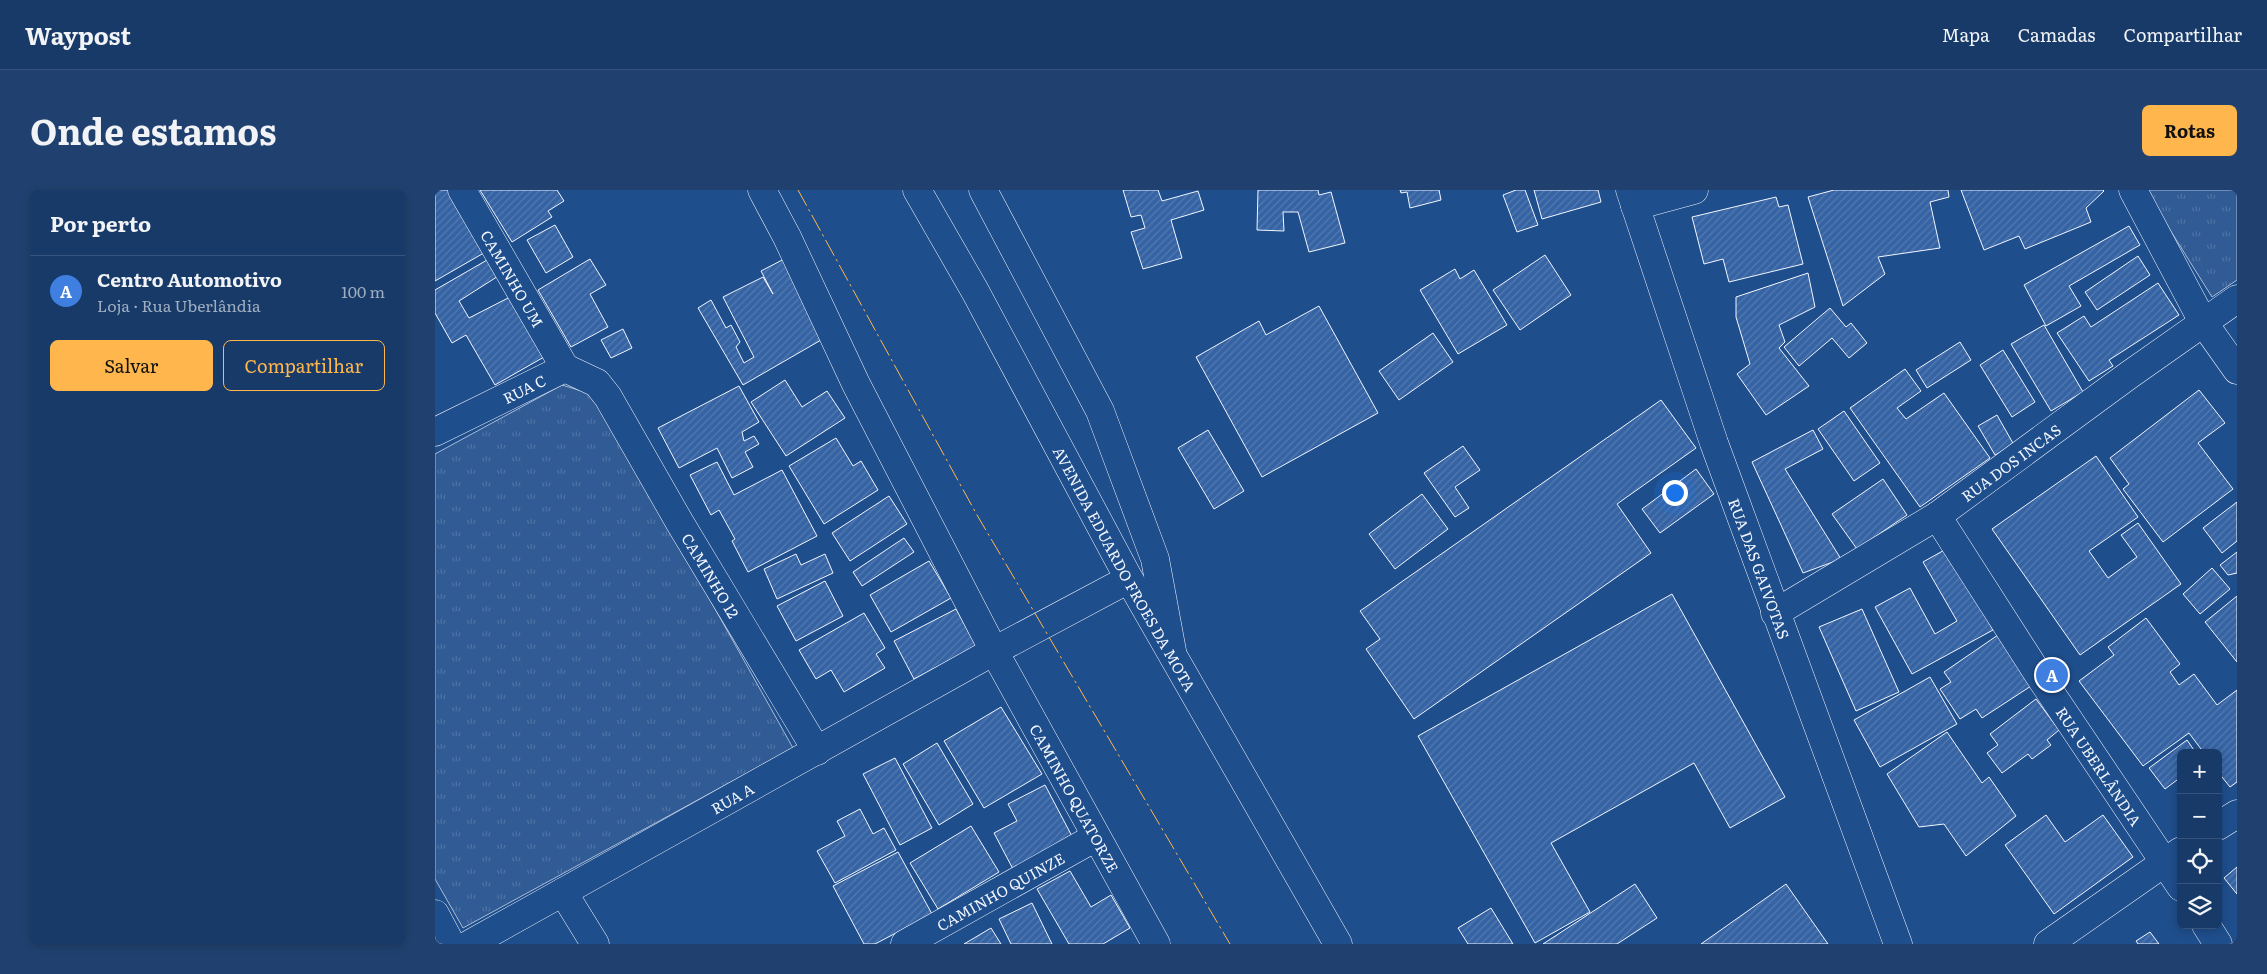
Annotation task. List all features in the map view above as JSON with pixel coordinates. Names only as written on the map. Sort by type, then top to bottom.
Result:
[{"type":"main road","name":"CAMINHO UM","points":[[462,190],[565,368]]},
{"type":"main road","name":"CAMINHO QUATORZE","points":[[762,190],[856,384],[994,651],[1156,944]]},
{"type":"main road","name":"AVENIDA EDUARDO FROES DA MOTA","points":[[917,190],[975,291],[1129,579],[1339,944]]},
{"type":"main road","points":[[983,190],[1100,411],[1155,559],[1173,655]]},
{"type":"main road","points":[[1632,198],[1694,190]]},
{"type":"main road","points":[[2133,190],[2203,322],[2237,370]]},
{"type":"main road","name":"RUA DAS GAIVOTAS","points":[[1632,198],[1714,443],[1898,944]]},
{"type":"main road","name":"RUA DOS INCAS","points":[[1775,613],[1937,516],[2237,299]]},
{"type":"main road","name":"CAMINHO 12","points":[[565,368],[597,383],[608,397],[680,523],[817,752]]},
{"type":"main road","name":"RUA C","points":[[435,432],[565,368]]},
{"type":"main road","name":"RUA UBERLÂNDIA","points":[[1937,516],[2040,677],[2173,857],[2180,884]]},
{"type":"main road","name":"RUA A","points":[[469,944],[817,752],[994,651],[1129,579]]},
{"type":"main road","points":[[2222,823],[2237,814]]},
{"type":"main road","name":"CAMINHO QUINZE","points":[[905,944],[1096,837]]},
{"type":"main road","points":[[2048,944],[2173,857]]},
{"type":"main road","points":[[563,892],[595,944]]},
{"type":"main road","points":[[435,914],[451,944]]},
{"type":"main road","points":[[2209,929],[2218,944]]},
{"type":"green space","points":[[2145,190],[2237,190],[2237,280],[2212,297]]},
{"type":"green space","points":[[562,385],[588,393],[616,432],[793,748],[463,928],[435,879],[435,454]]},
{"type":"building","points":[[435,190],[454,190],[489,250],[435,281]]},
{"type":"building","points":[[480,190],[557,190],[564,201],[548,211],[552,217],[512,242]]},
{"type":"building","points":[[1123,190],[1158,190],[1162,201],[1198,191],[1204,210],[1171,220],[1182,258],[1143,269],[1131,232],[1145,228],[1141,215],[1131,217]]},
{"type":"building","points":[[1258,190],[1318,190],[1319,195],[1331,192],[1345,243],[1309,252],[1298,212],[1283,212],[1284,231],[1257,230]]},
{"type":"building","points":[[1400,190],[1439,190],[1441,200],[1410,208],[1407,192],[1401,193]]},
{"type":"building","points":[[1516,190],[1525,190],[1538,225],[1517,232],[1503,195]]},
{"type":"building","points":[[1534,190],[1598,190],[1601,202],[1542,219]]},
{"type":"building","points":[[1834,190],[1948,190],[1949,197],[1930,202],[1940,248],[1878,257],[1885,274],[1843,306],[1808,197]]},
{"type":"building","points":[[1961,190],[2104,191],[2086,208],[2091,222],[2025,249],[2019,236],[1984,250]]},
{"type":"building","points":[[1776,197],[1779,207],[1788,205],[1803,264],[1729,282],[1723,259],[1704,264],[1692,217]]},
{"type":"building","points":[[555,225],[573,257],[546,273],[527,240]]},
{"type":"building","points":[[2129,226],[2140,245],[2069,286],[2081,306],[2046,326],[2024,285]]},
{"type":"building","points":[[1545,255],[1571,295],[1520,330],[1493,290]]},
{"type":"building","points":[[494,256],[503,273],[459,301],[469,318],[510,297],[544,357],[495,385],[466,335],[452,343],[435,313],[435,290]]},
{"type":"building","points":[[2138,256],[2150,275],[2097,310],[2085,292]]},
{"type":"building","points":[[786,258],[828,336],[743,385],[698,308],[711,300],[726,328],[731,325],[740,342],[736,347],[744,363],[754,357],[723,297],[763,277],[773,294],[761,271]]},
{"type":"building","points":[[590,259],[606,285],[590,294],[608,327],[571,347],[538,290]]},
{"type":"building","points":[[1455,269],[1460,279],[1474,270],[1507,325],[1458,354],[1420,290]]},
{"type":"building","points":[[1808,273],[1815,307],[1779,325],[1785,342],[1779,348],[1809,386],[1766,415],[1737,374],[1750,364],[1736,317],[1736,297]]},
{"type":"building","points":[[2158,283],[2179,315],[2109,360],[2113,366],[2089,381],[2057,333],[2084,316],[2091,327]]},
{"type":"building","points":[[1319,306],[1378,413],[1262,477],[1196,357],[1259,321],[1266,335]]},
{"type":"building","points":[[1830,308],[1846,327],[1851,323],[1867,343],[1849,358],[1832,338],[1799,366],[1784,347]]},
{"type":"building","points":[[2044,325],[2083,392],[2051,411],[2011,344]]},
{"type":"building","points":[[623,329],[632,348],[611,358],[601,340]]},
{"type":"building","points":[[1433,333],[1453,362],[1399,400],[1379,371]]},
{"type":"building","points":[[1960,342],[1971,360],[1927,388],[1916,370]]},
{"type":"building","points":[[2003,350],[2035,402],[2012,417],[1980,365]]},
{"type":"building","points":[[1905,369],[1921,391],[1897,408],[1906,419],[1944,393],[1990,458],[1920,507],[1850,408]]},
{"type":"building","points":[[785,380],[802,407],[827,391],[845,418],[786,456],[751,402]]},
{"type":"building","points":[[739,386],[759,422],[742,432],[744,441],[754,436],[759,444],[745,452],[753,467],[732,478],[717,448],[679,468],[658,428]]},
{"type":"building","points":[[2199,390],[2225,423],[2198,443],[2233,489],[2163,542],[2123,489],[2129,484],[2110,458]]},
{"type":"building","points":[[1661,400],[1696,448],[1617,504],[1651,553],[1414,719],[1366,649],[1380,639],[1360,611]]},
{"type":"building","points":[[1844,411],[1880,463],[1854,481],[1818,429]]},
{"type":"building","points":[[1997,415],[2014,445],[1995,455],[1978,426]]},
{"type":"building","points":[[1208,430],[1244,491],[1214,509],[1178,448]]},
{"type":"building","points":[[1813,430],[1823,449],[1785,469],[1841,559],[1803,573],[1752,462]]},
{"type":"building","points":[[836,438],[853,466],[861,461],[878,490],[824,524],[789,466]]},
{"type":"building","points":[[1463,446],[1480,470],[1455,487],[1469,508],[1455,517],[1424,473]]},
{"type":"building","points":[[2096,456],[2138,517],[2089,551],[2108,578],[2137,557],[2121,535],[2138,523],[2181,584],[2080,655],[1992,529]]},
{"type":"building","points":[[717,462],[734,495],[782,470],[817,536],[748,572],[732,541],[735,539],[719,510],[711,515],[690,475]]},
{"type":"building","points":[[1696,469],[1714,494],[1660,533],[1642,509]]},
{"type":"building","points":[[1883,479],[1907,515],[1857,549],[1832,514]]},
{"type":"building","points":[[1422,494],[1448,529],[1395,569],[1369,534]]},
{"type":"building","points":[[889,496],[907,524],[850,561],[832,533]]},
{"type":"building","points":[[2237,502],[2237,541],[2222,553],[2203,528]]},
{"type":"building","points":[[904,538],[914,552],[862,586],[853,572]]},
{"type":"building","points":[[1948,548],[1993,630],[1912,674],[1875,607],[1910,588],[1935,634],[1957,621],[1923,562]]},
{"type":"building","points":[[2237,552],[2237,573],[2228,575],[2220,565]]},
{"type":"building","points":[[796,554],[801,565],[825,554],[833,573],[777,599],[764,569]]},
{"type":"building","points":[[929,561],[951,598],[891,632],[870,595]]},
{"type":"building","points":[[2212,568],[2230,589],[2200,614],[2183,594]]},
{"type":"building","points":[[825,581],[843,616],[796,641],[777,606]]},
{"type":"building","points":[[1672,594],[1785,797],[1730,828],[1694,763],[1551,843],[1590,912],[1535,943],[1418,736]]},
{"type":"building","points":[[2237,596],[2237,662],[2205,622]]},
{"type":"building","points":[[956,609],[976,646],[914,679],[894,641]]},
{"type":"building","points":[[1862,609],[1899,692],[1856,711],[1819,627]]},
{"type":"building","points":[[864,613],[885,648],[876,654],[885,668],[844,692],[831,670],[816,679],[799,650]]},
{"type":"building","points":[[2146,618],[2180,664],[2170,672],[2179,685],[2194,674],[2217,705],[2237,690],[2237,782],[2230,787],[2222,777],[2222,749],[2201,749],[2189,733],[2143,766],[2079,681],[2114,655],[2108,647]]},
{"type":"building","points":[[1998,635],[2031,686],[1982,718],[1976,709],[1960,719],[1940,689],[1951,682],[1944,672]]},
{"type":"building","points":[[1930,677],[1957,724],[1880,767],[1854,720]]},
{"type":"building","points":[[2036,699],[2059,730],[2047,740],[2051,745],[2032,759],[2028,754],[2002,773],[1987,753],[1998,745],[1990,734]]},
{"type":"building","points":[[1001,707],[1042,774],[984,808],[944,741]]},
{"type":"building","points":[[1947,732],[1982,783],[1989,777],[2016,816],[1966,856],[1944,824],[1919,827],[1887,774]]},
{"type":"building","points":[[2187,740],[2193,749],[2177,749],[2177,780],[2165,789],[2149,768]]},
{"type":"building","points":[[937,743],[973,804],[939,825],[903,764]]},
{"type":"building","points":[[895,758],[932,828],[900,845],[863,774]]},
{"type":"building","points":[[1045,785],[1074,840],[1014,871],[994,833],[1017,821],[1008,804]]},
{"type":"building","points":[[860,809],[873,834],[884,828],[896,850],[835,883],[817,851],[845,836],[837,821]]},
{"type":"building","points":[[2046,815],[2065,842],[2103,815],[2133,857],[2054,914],[2005,845]]},
{"type":"building","points":[[971,826],[999,872],[938,909],[910,863]]},
{"type":"building","points":[[898,852],[932,914],[875,944],[864,944],[833,886]]},
{"type":"building","points":[[2237,867],[2237,894],[2224,878]]},
{"type":"building","points":[[1070,871],[1091,907],[1111,895],[1130,928],[1103,944],[1069,944],[1037,889]]},
{"type":"building","points":[[1635,884],[1657,918],[1617,944],[1543,944]]},
{"type":"building","points":[[1786,884],[1828,944],[1701,944]]},
{"type":"building","points":[[1032,903],[1052,944],[1011,944],[999,919]]},
{"type":"building","points":[[1491,908],[1513,944],[1468,944],[1458,928]]},
{"type":"building","points":[[991,928],[1001,944],[964,944]]},
{"type":"building","points":[[2150,932],[2159,944],[2138,944],[2136,941]]},
{"type":"power","points":[[798,190],[977,515],[1230,944]]},
{"type":"place","name":"Centro Automotivo","points":[[2052,675]]}]
